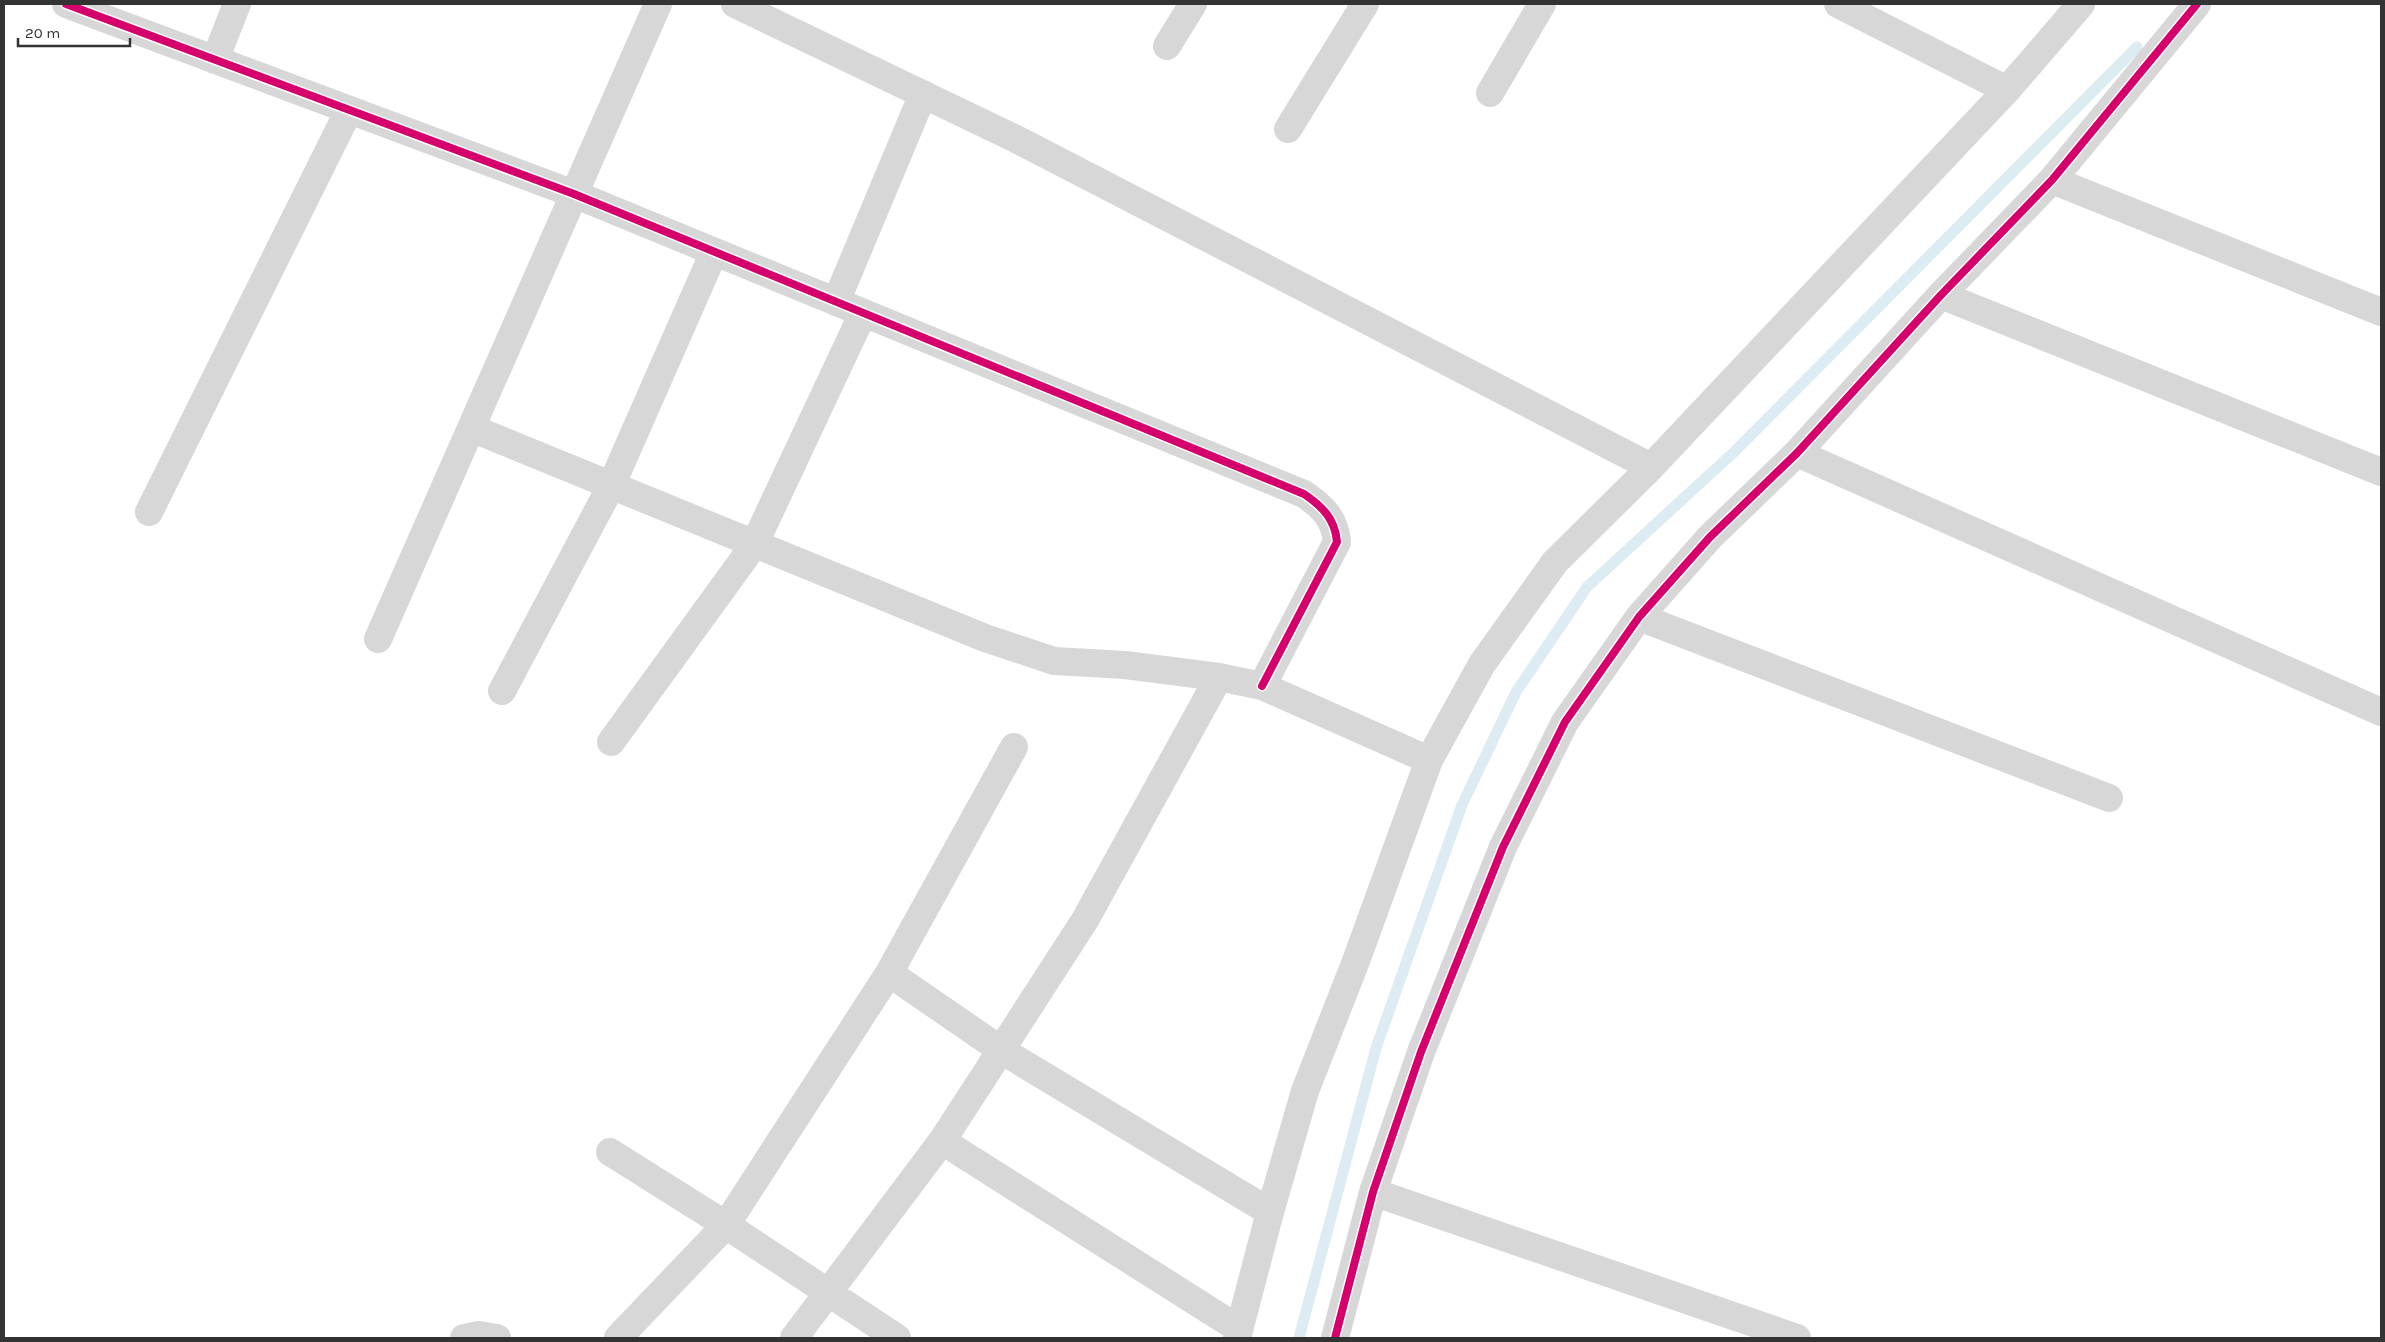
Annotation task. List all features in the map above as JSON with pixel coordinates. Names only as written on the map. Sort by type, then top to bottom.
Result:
[{"type":"street","points":[[66,4],[574,194],[1295,490],[1318,504],[1330,517],[1336,530],[1337,542],[1262,686]]},
{"type":"street","points":[[215,60],[237,4]]},
{"type":"street","points":[[378,639],[658,4]]},
{"type":"street","points":[[735,4],[1016,139],[1651,467]]},
{"type":"street","points":[[1167,46],[1193,4]]},
{"type":"street","points":[[1288,129],[1365,4]]},
{"type":"street","points":[[1490,93],[1542,4]]},
{"type":"street","points":[[1838,4],[2007,90]]},
{"type":"street","points":[[942,1141],[1238,1334],[1270,1212],[1305,1091],[1356,961],[1430,760],[1482,664],[1555,562],[1651,467],[2007,90],[2081,4]]},
{"type":"street","points":[[1334,1338],[1373,1192],[1421,1052],[1503,847],[1565,722],[1639,617],[1710,537],[1797,453],[1941,295],[2052,180],[2197,4]]},
{"type":"street","points":[[836,302],[923,94]]},
{"type":"street","points":[[149,512],[350,110]]},
{"type":"street","points":[[2052,180],[2381,312]]},
{"type":"street","points":[[502,690],[611,486],[714,252]]},
{"type":"street","points":[[1941,295],[2381,472]]},
{"type":"street","points":[[611,742],[754,545],[863,314]]},
{"type":"street","points":[[471,428],[985,638],[1054,661],[1125,665],[1262,686],[1430,760]]},
{"type":"street","points":[[1797,453],[2381,712]]},
{"type":"street","points":[[1639,617],[2109,798]]},
{"type":"street","points":[[794,1338],[942,1141],[1002,1050],[1085,920],[1219,678]]},
{"type":"street","points":[[618,1338],[726,1225],[889,974],[1014,747]]},
{"type":"street","points":[[889,974],[1002,1050],[1270,1212]]},
{"type":"street","points":[[610,1152],[726,1225],[897,1338]]},
{"type":"street","points":[[1373,1192],[1797,1338]]},
{"type":"street","points":[[464,1338],[479,1335],[498,1338]]},
{"type":"waterway","points":[[1299,1338],[1376,1048],[1462,805],[1516,692],[1587,587],[1734,452],[2137,47]]},
{"type":"cycle path","points":[[66,4],[574,194],[1304,494],[1327,514],[1334,527],[1337,542],[1262,686]]},
{"type":"cycle path","points":[[1335,1338],[1373,1192],[1421,1052],[1503,847],[1565,722],[1639,617],[1710,537],[1797,453],[1941,295],[2052,180],[2197,4]]}]
